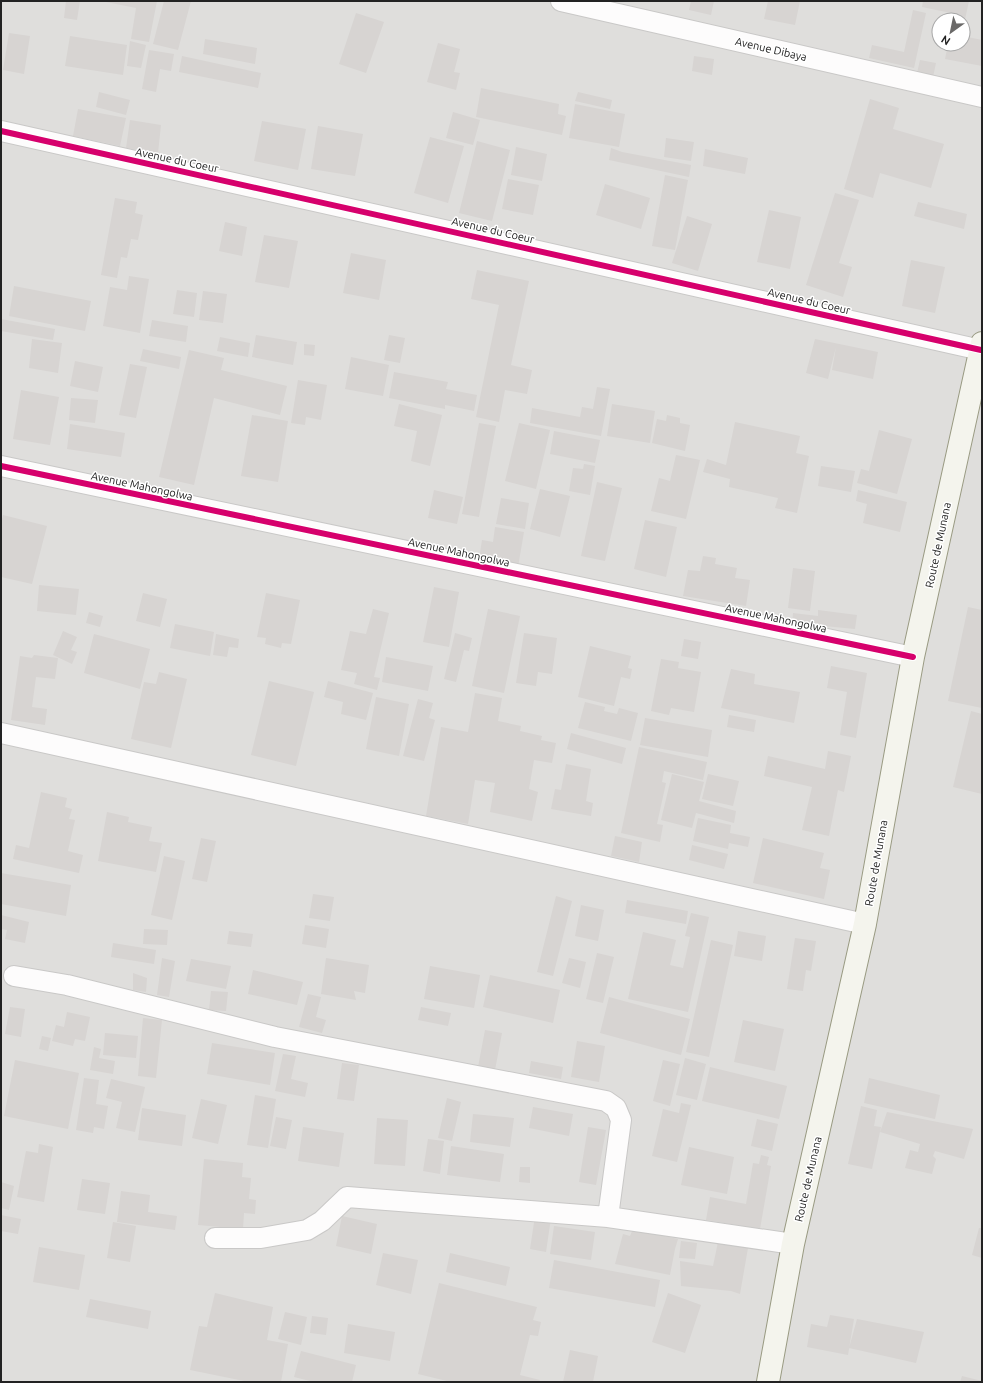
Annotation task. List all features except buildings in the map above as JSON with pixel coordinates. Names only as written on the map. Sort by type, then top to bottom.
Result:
[{"type":"main road","name":"Route de Munana","points":[[768,1382],[793,1244],[864,924],[914,656],[981,346]]},
{"type":"street","name":"Avenue Dibaya","points":[[560,1],[982,97]]},
{"type":"street","name":"Avenue du Coeur","points":[[1,132],[981,346]]},
{"type":"street","name":"Avenue Mahongolwa","points":[[1,466],[914,656]]},
{"type":"street","points":[[1,733],[864,924]]},
{"type":"street","points":[[14,976],[67,985],[275,1037],[606,1101],[616,1108],[621,1120],[608,1217]]},
{"type":"street","points":[[215,1238],[262,1238],[307,1230],[322,1221],[347,1197],[608,1217],[793,1244]]},
{"type":"shaded area","points":[[1,1],[982,1],[982,1382],[1,1382]]},
{"type":"cycle path","points":[[1,131],[981,350]]},
{"type":"cycle path","points":[[1,466],[913,657]]}]
